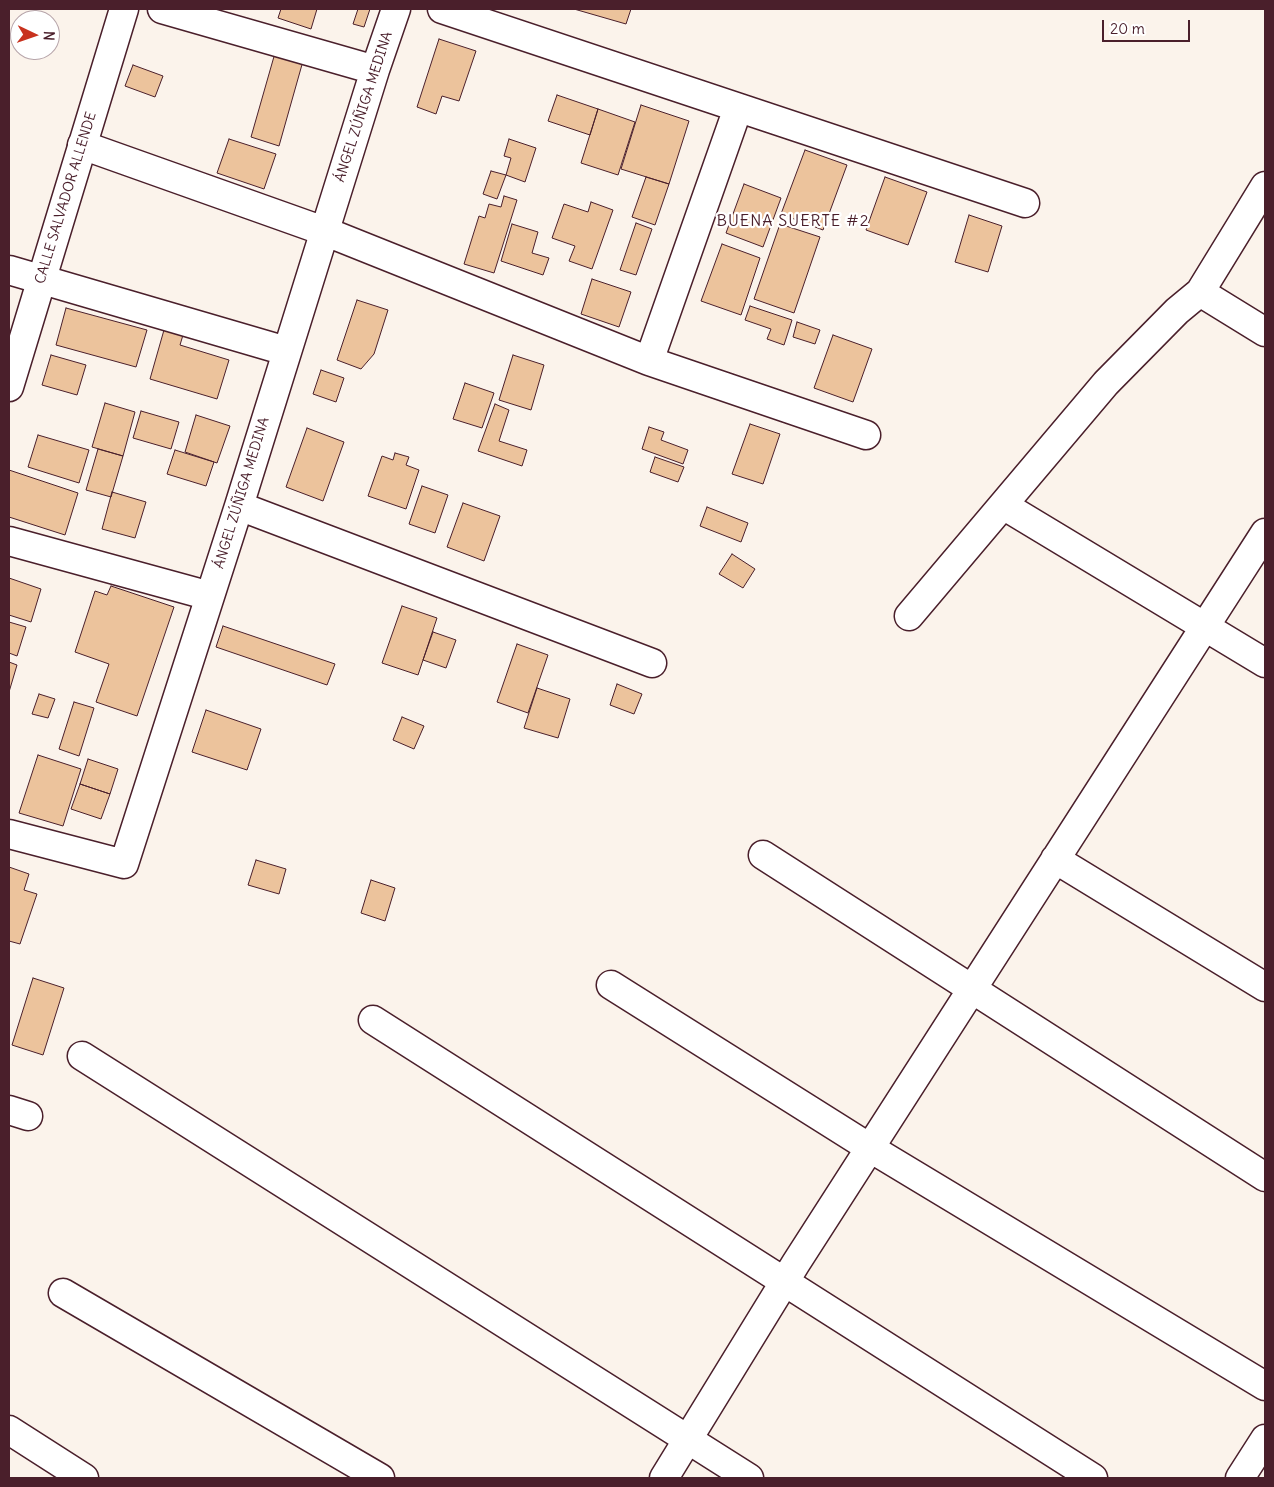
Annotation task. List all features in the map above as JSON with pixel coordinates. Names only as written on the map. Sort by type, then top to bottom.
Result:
[{"type":"street","name":"CALLE SALVADOR ALLENDE","points":[[9,387],[124,9]]},
{"type":"street","points":[[162,9],[374,70]]},
{"type":"street","name":"ÁNGEL ZÚÑIGA MEDINA","points":[[9,834],[124,864],[239,506],[374,70],[396,9]]},
{"type":"street","points":[[442,9],[1025,204]]},
{"type":"street","points":[[649,360],[738,108]]},
{"type":"street","points":[[82,145],[324,231],[649,360],[866,435]]},
{"type":"street","points":[[909,616],[1106,382],[1177,311],[1200,292],[1265,186]]},
{"type":"street","points":[[9,270],[286,351]]},
{"type":"street","points":[[1200,292],[1265,332]]},
{"type":"street","points":[[1003,505],[1265,663]]},
{"type":"street","points":[[239,506],[652,663]]},
{"type":"street","points":[[664,1478],[870,1148],[1265,533]]},
{"type":"street","points":[[9,541],[210,596]]},
{"type":"street","points":[[763,855],[1265,1177]]},
{"type":"street","points":[[1055,859],[1265,986]]},
{"type":"street","points":[[612,985],[870,1148],[1265,1386]]},
{"type":"street","points":[[373,1020],[1093,1478]]},
{"type":"street","points":[[82,1056],[749,1478]]},
{"type":"street","points":[[63,1293],[380,1478]]},
{"type":"street","points":[[9,1430],[84,1478]]},
{"type":"street","points":[[1240,1478],[1265,1439]]},
{"type":"building","points":[[281,9],[317,9],[311,29],[278,18]]},
{"type":"building","points":[[358,9],[370,9],[364,27],[353,24]]},
{"type":"building","points":[[574,9],[631,9],[626,24]]},
{"type":"building","points":[[439,39],[476,51],[459,101],[442,96],[436,114],[417,107]]},
{"type":"building","points":[[275,53],[303,61],[279,146],[251,137]]},
{"type":"building","points":[[133,65],[163,76],[155,97],[125,86]]},
{"type":"building","points":[[557,95],[598,109],[590,135],[548,121]]},
{"type":"building","points":[[641,105],[689,121],[669,184],[621,169]]},
{"type":"building","points":[[598,109],[635,122],[618,175],[581,163]]},
{"type":"building","points":[[229,139],[276,154],[264,189],[217,173]]},
{"type":"building","points":[[509,139],[536,148],[525,182],[506,175],[511,158],[504,156]]},
{"type":"building","points":[[805,150],[847,165],[823,230],[781,214]]},
{"type":"building","points":[[491,171],[506,175],[497,199],[483,194]]},
{"type":"building","points":[[646,177],[669,184],[655,225],[632,217]]},
{"type":"building","points":[[885,177],[927,192],[908,245],[866,230]]},
{"type":"building","points":[[744,184],[781,198],[763,247],[726,233]]},
{"type":"building","points":[[504,196],[517,200],[494,273],[464,264],[479,216],[485,218],[489,204],[501,207]]},
{"type":"building","points":[[591,202],[613,210],[592,269],[569,261],[575,246],[552,238],[564,204],[588,212]]},
{"type":"building","points":[[969,215],[1002,226],[988,272],[955,262]]},
{"type":"building","points":[[636,223],[652,229],[636,275],[620,270]]},
{"type":"building","points":[[512,224],[538,232],[532,253],[549,258],[543,275],[501,261]]},
{"type":"building","points":[[780,224],[820,237],[794,313],[754,299]]},
{"type":"building","points":[[722,244],[760,258],[741,315],[701,301]]},
{"type":"building","points":[[592,279],[631,292],[619,327],[581,314]]},
{"type":"building","points":[[357,300],[388,310],[374,354],[361,369],[337,360]]},
{"type":"building","points":[[750,306],[792,320],[784,345],[767,339],[771,329],[745,320]]},
{"type":"building","points":[[66,308],[147,330],[136,367],[56,345]]},
{"type":"building","points":[[797,322],[820,330],[815,344],[793,337]]},
{"type":"building","points":[[164,330],[183,335],[180,345],[229,360],[217,399],[150,379]]},
{"type":"building","points":[[833,335],[872,349],[853,402],[814,388]]},
{"type":"building","points":[[51,355],[86,365],[77,395],[42,385]]},
{"type":"building","points":[[513,355],[544,365],[531,410],[499,400]]},
{"type":"building","points":[[321,370],[344,378],[336,402],[313,394]]},
{"type":"building","points":[[465,383],[494,393],[482,428],[453,419]]},
{"type":"building","points":[[105,403],[135,412],[123,456],[92,447]]},
{"type":"building","points":[[495,404],[509,410],[499,441],[527,450],[522,466],[478,451]]},
{"type":"building","points":[[141,411],[179,422],[171,449],[133,438]]},
{"type":"building","points":[[196,415],[230,426],[217,463],[185,452]]},
{"type":"building","points":[[750,424],[780,434],[763,484],[732,474]]},
{"type":"building","points":[[649,427],[664,432],[661,440],[688,450],[683,464],[642,449]]},
{"type":"building","points":[[307,428],[344,442],[323,501],[286,487]]},
{"type":"building","points":[[38,435],[89,450],[79,483],[28,467]]},
{"type":"building","points":[[98,449],[123,456],[111,497],[86,490]]},
{"type":"building","points":[[175,450],[214,462],[206,486],[167,474]]},
{"type":"building","points":[[395,453],[409,457],[406,465],[419,470],[406,509],[368,496],[382,456],[393,460]]},
{"type":"building","points":[[655,457],[684,467],[678,482],[650,472]]},
{"type":"building","points":[[9,470],[78,493],[65,535],[9,517]]},
{"type":"building","points":[[422,486],[448,495],[435,533],[409,524]]},
{"type":"building","points":[[112,492],[146,502],[135,538],[102,529]]},
{"type":"building","points":[[463,503],[500,516],[484,561],[447,547]]},
{"type":"building","points":[[707,507],[748,523],[741,542],[700,526]]},
{"type":"building","points":[[732,554],[755,569],[743,588],[719,574]]},
{"type":"building","points":[[9,578],[41,589],[31,622],[9,615]]},
{"type":"building","points":[[111,586],[174,607],[137,716],[96,702],[109,664],[75,652],[95,591],[107,595]]},
{"type":"building","points":[[402,606],[437,618],[418,675],[382,663]]},
{"type":"building","points":[[9,622],[26,627],[17,656],[9,653]]},
{"type":"building","points":[[223,626],[335,664],[327,685],[216,647]]},
{"type":"building","points":[[433,632],[456,640],[446,668],[423,660]]},
{"type":"building","points":[[517,644],[548,655],[528,713],[497,702]]},
{"type":"building","points":[[9,662],[17,665],[9,692]]},
{"type":"building","points":[[617,684],[642,694],[634,714],[610,705]]},
{"type":"building","points":[[537,688],[570,699],[558,738],[524,728]]},
{"type":"building","points":[[39,694],[55,699],[48,718],[32,714]]},
{"type":"building","points":[[74,702],[94,708],[79,756],[59,749]]},
{"type":"building","points":[[206,710],[261,729],[247,770],[192,752]]},
{"type":"building","points":[[402,717],[424,726],[414,749],[393,740]]},
{"type":"building","points":[[38,755],[81,769],[63,826],[19,813]]},
{"type":"building","points":[[88,759],[118,769],[110,794],[80,784]]},
{"type":"building","points":[[80,784],[110,794],[101,819],[71,809]]},
{"type":"building","points":[[256,860],[286,869],[279,894],[248,885]]},
{"type":"building","points":[[9,867],[29,874],[24,890],[37,894],[20,944],[9,941]]},
{"type":"building","points":[[371,880],[395,888],[385,921],[361,913]]},
{"type":"building","points":[[33,978],[64,988],[43,1055],[12,1045]]},
{"type":"district","name":"BUENA SUERTE #2","points":[[793,221]]}]
